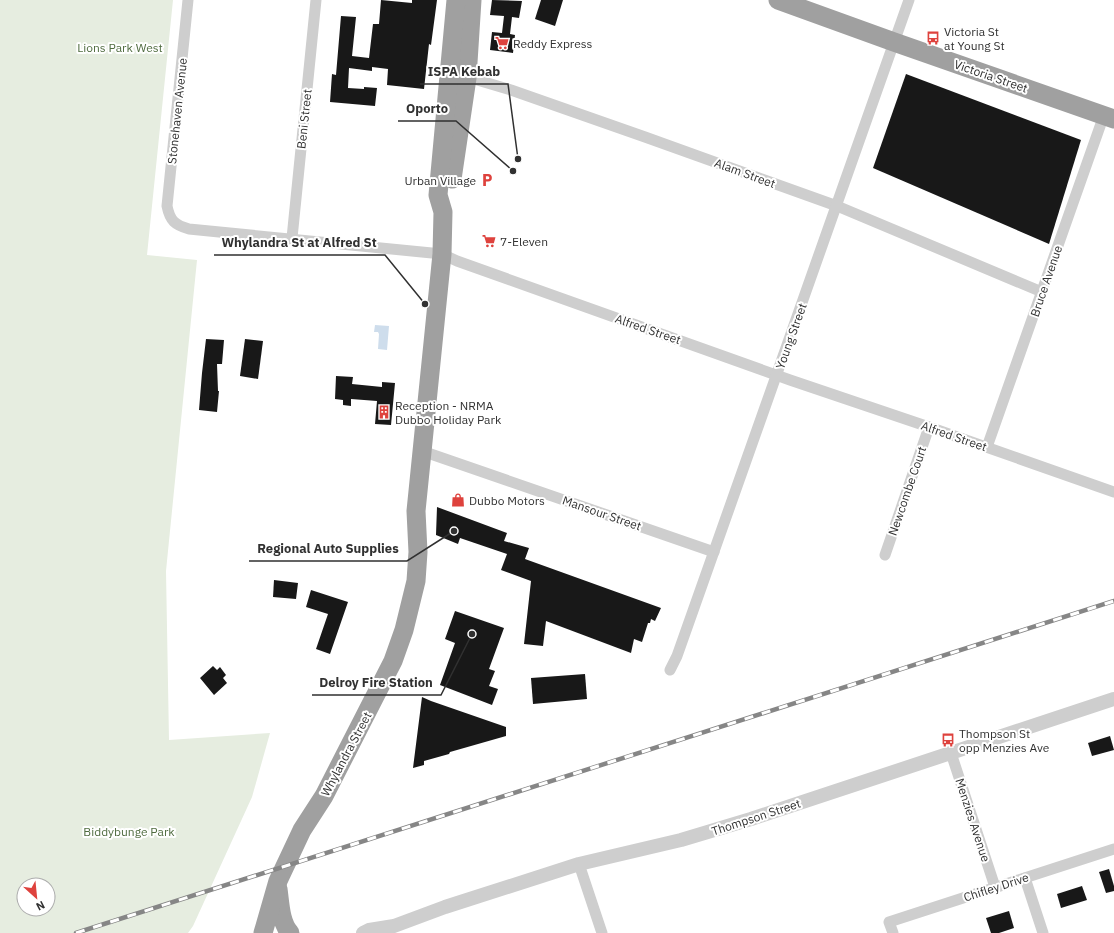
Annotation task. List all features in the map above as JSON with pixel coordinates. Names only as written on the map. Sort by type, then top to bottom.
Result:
[{"type":"highway","name":"Whylandra Street","points":[[263,933],[278,881],[302,830],[324,796],[375,699],[393,661],[404,630],[416,581],[418,552],[416,511],[442,254],[443,212],[438,195],[456,0]]},
{"type":"highway","name":"Whylandra Street","points":[[443,212],[449,197],[467,78],[472,0]]},
{"type":"highway","name":"Victoria Street","points":[[778,0],[1109,117]]},
{"type":"highway","points":[[278,881],[286,929],[290,933]]},
{"type":"street","name":"Stonehaven Avenue","points":[[172,221],[168,213],[167,206],[188,0]]},
{"type":"street","name":"Beni Street","points":[[292,238],[316,0]]},
{"type":"street","name":"Young Street","points":[[670,670],[677,656],[777,375],[908,0]]},
{"type":"street","points":[[448,93],[456,81],[461,77],[467,78]]},
{"type":"street","name":"Alam Street","points":[[467,78],[511,90],[645,136],[837,206],[1042,292]]},
{"type":"street","name":"Bruce Avenue","points":[[987,447],[1042,292],[1109,117]]},
{"type":"street","name":"Alfred Street","points":[[172,221],[189,229],[442,254],[457,261],[777,375],[1114,492]]},
{"type":"street","name":"Newcombe Court","points":[[885,555],[929,427]]},
{"type":"street","name":"Mansour Street","points":[[422,451],[714,552]]},
{"type":"street","name":"Thompson Street","points":[[382,933],[394,926],[445,907],[579,864],[681,840],[751,819],[1114,699]]},
{"type":"street","name":"Menzies Avenue","points":[[951,753],[995,887]]},
{"type":"street","name":"Chifley Drive","points":[[893,933],[889,922],[1114,849]]},
{"type":"street","points":[[579,864],[602,933]]},
{"type":"street","points":[[1025,878],[1043,933]]},
{"type":"street","name":"Thompson Street","points":[[363,933],[369,930],[394,926]]},
{"type":"green space","name":"Biddybunge Park","points":[[0,0],[173,0],[147,255],[197,260],[166,571],[169,740],[270,733],[252,797],[193,926],[188,933],[0,933]]},
{"type":"water","points":[[375,325],[389,326],[387,350],[378,349],[379,334],[378,332],[374,332]]},
{"type":"building","points":[[381,0],[412,3],[412,0],[437,0],[431,45],[429,44],[424,89],[387,85],[388,69],[372,67],[372,71],[349,68],[348,88],[377,88],[375,106],[330,102],[332,74],[336,75],[341,16],[356,17],[352,56],[369,58],[373,24],[379,24]]},
{"type":"building","points":[[492,0],[522,1],[519,18],[512,17],[510,34],[515,35],[513,53],[490,50],[492,32],[502,33],[504,16],[490,15]]},
{"type":"building","points":[[541,0],[563,0],[555,26],[535,19]]},
{"type":"building","points":[[906,74],[1081,140],[1049,244],[873,168]]},
{"type":"building","points":[[206,339],[224,340],[222,364],[217,364],[219,391],[217,412],[199,410]]},
{"type":"building","points":[[245,339],[263,341],[258,379],[240,376]]},
{"type":"building","points":[[336,376],[353,377],[352,384],[382,387],[382,382],[395,383],[391,425],[375,424],[377,401],[351,399],[351,406],[343,405],[343,400],[335,399]]},
{"type":"building","points":[[437,507],[507,533],[504,541],[529,548],[525,559],[661,608],[655,621],[651,619],[650,623],[648,623],[642,642],[634,639],[631,653],[546,621],[543,646],[524,644],[531,581],[501,570],[507,554],[460,538],[458,544],[436,535]]},
{"type":"building","points":[[274,580],[298,583],[296,599],[273,597]]},
{"type":"building","points":[[311,590],[348,602],[330,654],[316,649],[328,614],[306,607]]},
{"type":"building","points":[[455,611],[504,628],[489,669],[495,671],[489,686],[498,689],[492,705],[440,685],[455,643],[445,639]]},
{"type":"building","points":[[213,666],[217,670],[220,667],[226,675],[223,678],[227,683],[214,695],[200,678]]},
{"type":"building","points":[[585,674],[587,699],[533,704],[531,678]]},
{"type":"building","points":[[422,697],[506,727],[506,736],[450,752],[449,754],[424,761],[424,765],[413,768]]},
{"type":"building","points":[[1110,736],[1114,750],[1092,756],[1088,743]]},
{"type":"building","points":[[1109,869],[1114,891],[1106,893],[1099,872]]},
{"type":"building","points":[[1082,886],[1087,900],[1061,908],[1057,894]]},
{"type":"building","points":[[1009,911],[1014,928],[999,933],[991,933],[986,918]]},
{"type":"railway","points":[[76,933],[1114,601]]},
{"type":"place","name":"Victoria St at Young St","points":[[933,38]]},
{"type":"place","name":"Reddy Express","points":[[502,43]]},
{"type":"place","name":"ISPA Kebab","points":[[518,159]]},
{"type":"place","name":"Oporto","points":[[513,171]]},
{"type":"place","name":"Urban Village","points":[[487,180]]},
{"type":"place","name":"7-Eleven","points":[[489,241]]},
{"type":"place","name":"Whylandra St at Alfred St","points":[[425,304]]},
{"type":"place","name":"Reception - NRMA Dubbo Holiday Park","points":[[384,412]]},
{"type":"place","name":"Dubbo Motors","points":[[458,500]]},
{"type":"place","name":"Regional Auto Supplies","points":[[454,531]]},
{"type":"place","name":"Delroy Fire Station","points":[[472,634]]},
{"type":"place","name":"Thompson St opp Menzies Ave","points":[[948,740]]},
{"type":"park label","name":"Lions Park West","points":[[120,47]]}]
